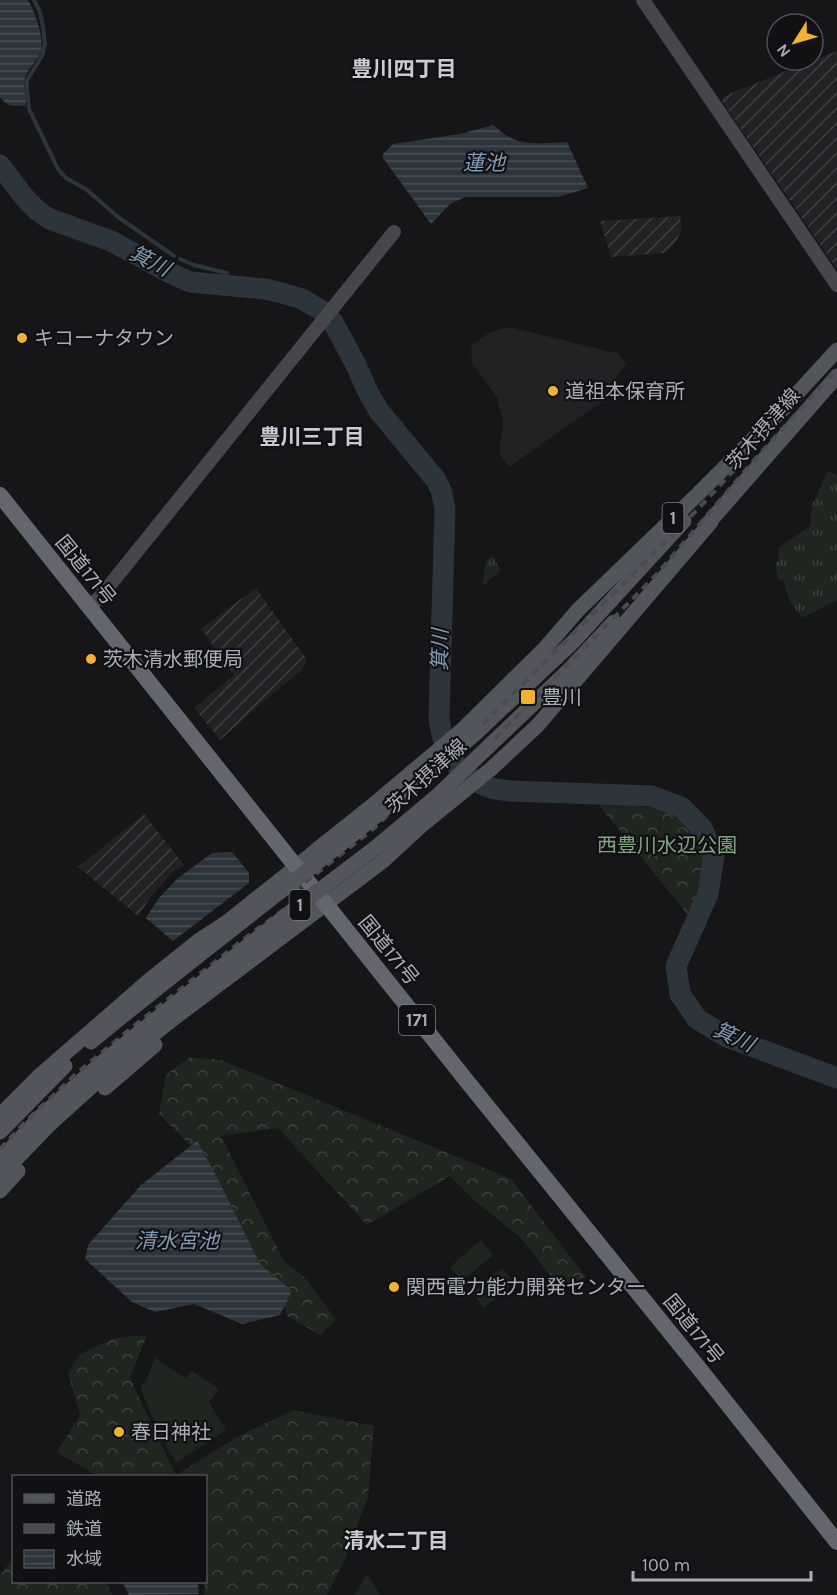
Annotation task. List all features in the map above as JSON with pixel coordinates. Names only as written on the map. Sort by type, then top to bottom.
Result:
[{"type":"highway","name":"国道171号","points":[[0,495],[477,1095],[837,1542]]},
{"type":"main road","name":"茨木摂津線","points":[[0,1132],[91,1042],[423,779],[469,731],[574,642],[726,476],[837,350]]},
{"type":"main road","name":"茨木摂津線","points":[[0,1160],[40,1117],[105,1059],[284,917],[384,842],[437,796],[570,669],[693,538],[711,522],[837,376]]},
{"type":"main road","name":"1","points":[[0,1176],[75,1100],[120,1061],[383,861],[462,791],[491,769],[538,724],[711,522]]},
{"type":"main road","name":"1","points":[[0,1102],[32,1070],[95,1015],[153,977],[198,941],[227,922],[433,755],[469,731]]},
{"type":"main road","points":[[0,1115],[38,1077],[153,977]]},
{"type":"main road","name":"1","points":[[0,1191],[59,1128],[169,1031],[182,1018],[183,1011]]},
{"type":"street","points":[[643,0],[837,285]]},
{"type":"street","points":[[89,607],[106,591],[394,232]]},
{"type":"shaded area","points":[[837,51],[837,269],[721,100],[724,96],[784,72],[825,72],[825,56]]},
{"type":"shaded area","points":[[680,216],[682,229],[676,242],[666,253],[611,257],[600,221]]},
{"type":"shaded area","name":"道祖本保育所","points":[[510,327],[619,354],[626,364],[616,377],[620,384],[603,402],[509,467],[499,453],[503,423],[497,397],[472,363],[471,346],[490,332]]},
{"type":"shaded area","points":[[256,588],[307,660],[301,671],[220,740],[194,708],[234,675],[201,629]]},
{"type":"shaded area","points":[[144,814],[184,865],[172,873],[138,916],[78,867]]},
{"type":"green space","points":[[828,471],[837,476],[837,600],[802,618],[789,600],[783,580],[779,581],[775,564],[779,560],[778,548],[810,526],[812,505]]},
{"type":"green space","points":[[491,557],[494,558],[500,570],[485,585],[483,584],[484,569]]},
{"type":"green space","name":"西豊川水辺公園","points":[[599,805],[656,809],[677,816],[689,827],[709,859],[701,886],[688,915]]},
{"type":"green space","points":[[190,1057],[221,1060],[511,1179],[586,1277],[561,1289],[520,1237],[475,1201],[450,1176],[367,1225],[278,1128],[221,1136],[284,1261],[306,1279],[336,1320],[320,1335],[287,1316],[281,1294],[254,1265],[190,1145],[159,1114],[166,1075]]},
{"type":"green space","points":[[481,1240],[493,1255],[462,1281],[450,1267]]},
{"type":"green space","points":[[502,1268],[514,1282],[484,1308],[472,1293]]},
{"type":"green space","points":[[147,1335],[130,1378],[176,1475],[95,1475],[57,1452],[80,1415],[68,1373],[80,1354],[115,1338]]},
{"type":"green space","points":[[155,1358],[185,1378],[192,1371],[219,1389],[209,1402],[226,1430],[176,1463],[159,1434],[140,1387],[146,1380]]},
{"type":"green space","points":[[293,1410],[374,1426],[368,1497],[346,1557],[327,1595],[204,1595],[205,1583],[207,1583],[207,1475],[176,1475],[239,1436]]},
{"type":"green space","points":[[12,1561],[12,1583],[106,1583],[113,1595],[0,1595],[0,1574]]},
{"type":"green space","points":[[367,1574],[380,1595],[354,1595]]},
{"type":"water","points":[[0,0],[28,0],[41,34],[40,54],[25,78],[25,106],[9,105],[0,97]]},
{"type":"water","name":"蓮池","points":[[493,125],[507,136],[522,142],[567,142],[588,188],[558,197],[465,197],[450,204],[431,224],[383,158],[383,154],[393,144],[460,134]]},
{"type":"water","points":[[232,852],[249,873],[249,883],[173,941],[146,918],[158,899],[177,879],[212,853]]},
{"type":"water","name":"清水宮池","points":[[197,1141],[260,1264],[292,1291],[280,1315],[242,1324],[194,1304],[155,1312],[132,1302],[85,1259],[88,1245],[141,1185]]},
{"type":"water","points":[[123,1583],[198,1583],[199,1594],[129,1595]]},
{"type":"waterway","points":[[34,0],[40,12],[45,44],[42,56],[27,80],[29,109],[58,169],[66,178],[87,190],[118,217],[174,256]]},
{"type":"waterway","name":"箕川","points":[[0,165],[28,201],[50,219],[111,241],[190,282],[265,289],[302,299],[324,312],[333,322],[379,411],[436,480],[441,490],[445,508],[439,717],[443,740],[453,760],[467,775],[494,789],[652,796],[681,807],[702,828],[714,856],[708,894],[676,966],[680,994],[697,1019],[727,1037],[837,1078]]},
{"type":"waterway","points":[[180,259],[227,273]]},
{"type":"waterway","name":"箕川","points":[[234,287],[235,280]]},
{"type":"railway","points":[[0,1149],[76,1074],[130,1029],[249,935],[379,840],[468,766],[657,574],[756,458],[837,369]]},
{"type":"railway","points":[[294,891],[372,830],[455,752],[697,510],[738,466]]},
{"type":"place","name":"キコーナタウン","points":[[22,338]]},
{"type":"place","name":"道祖本保育所","points":[[553,391]]},
{"type":"place","name":"茨木清水郵便局","points":[[91,659]]},
{"type":"place","name":"豊川","points":[[528,697]]},
{"type":"place","name":"関西電力能力開発センター","points":[[394,1287]]},
{"type":"place","name":"春日神社","points":[[119,1432]]},
{"type":"district","name":"豊川四丁目","points":[[404,69]]},
{"type":"district","name":"豊川三丁目","points":[[312,437]]},
{"type":"district","name":"清水二丁目","points":[[396,1541]]}]
